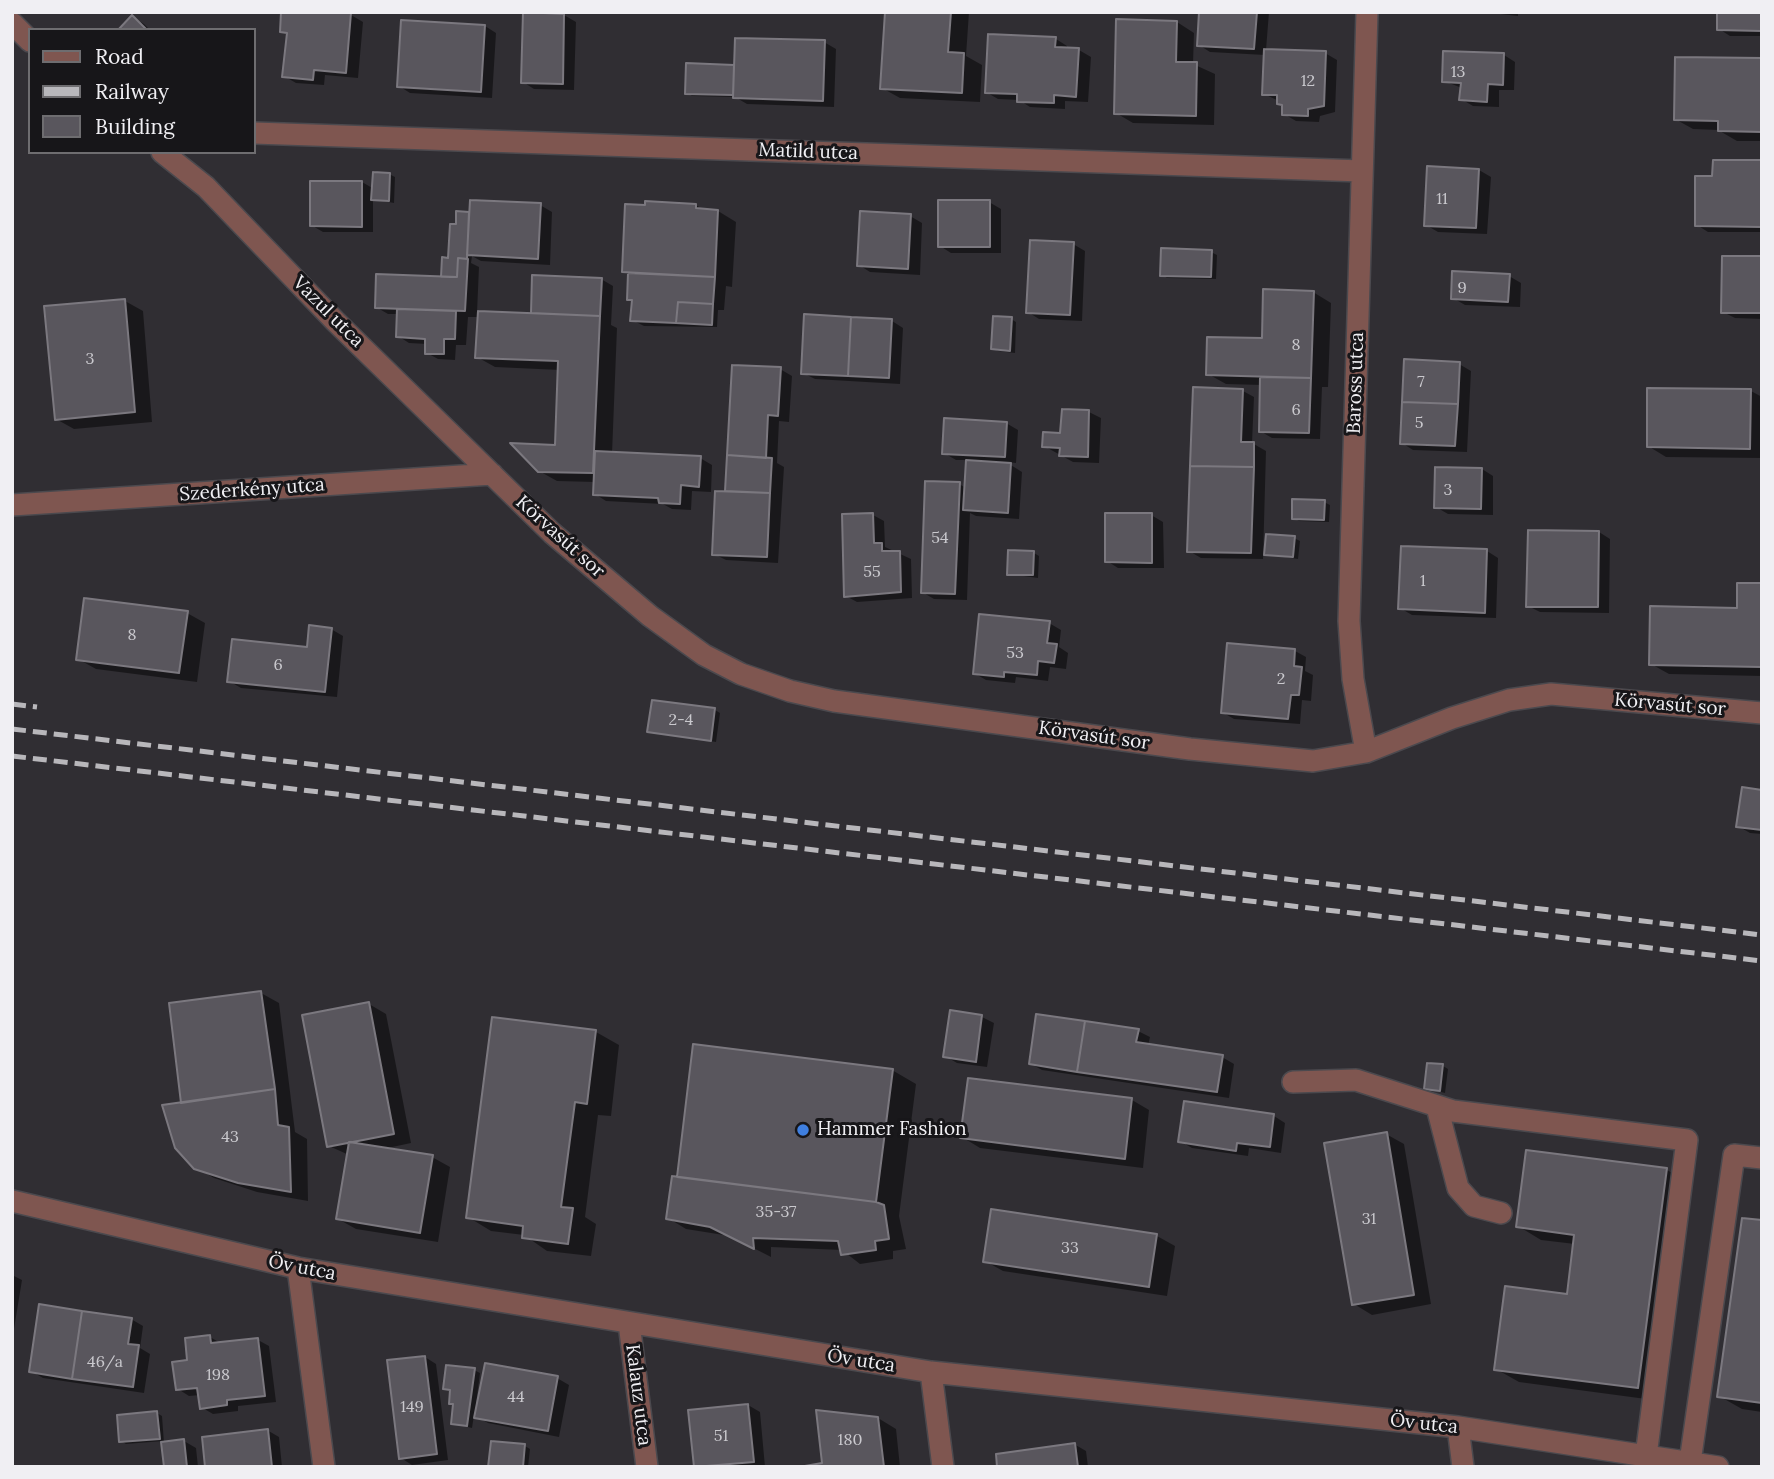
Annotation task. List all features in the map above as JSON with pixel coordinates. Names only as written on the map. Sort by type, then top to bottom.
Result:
[{"type":"street","name":"Baross utca","points":[[1366,752],[1353,679],[1349,621],[1367,12]]},
{"type":"street","points":[[12,23],[28,39]]},
{"type":"street","name":"Matild utca","points":[[256,133],[1362,171]]},
{"type":"street","name":"Vazul utca","points":[[164,154],[206,187],[335,321],[492,474]]},
{"type":"street","name":"Szederkény utca","points":[[12,505],[492,474]]},
{"type":"street","name":"Körvasút sor","points":[[492,474],[552,533],[650,616],[704,655],[741,674],[790,691],[834,701],[1190,749],[1313,761],[1366,752],[1452,718],[1509,700],[1552,694],[1762,713]]},
{"type":"street","points":[[1293,1082],[1372,1083],[1437,1107],[1687,1140],[1646,1455]]},
{"type":"street","points":[[1437,1107],[1458,1188],[1474,1206],[1501,1213]]},
{"type":"street","points":[[1690,1462],[1734,1155],[1762,1158]]},
{"type":"street","name":"Öv utca","points":[[12,1201],[298,1268],[931,1372],[1458,1427],[1718,1467]]},
{"type":"street","points":[[298,1268],[324,1467]]},
{"type":"street","name":"Kalauz utca","points":[[629,1323],[647,1467]]},
{"type":"street","points":[[931,1372],[943,1467]]},
{"type":"street","points":[[1458,1427],[1463,1467]]},
{"type":"building","points":[[281,12],[351,13],[346,73],[314,70],[313,80],[282,77],[287,33],[280,32]]},
{"type":"building","points":[[523,12],[564,14],[563,84],[521,83]]},
{"type":"building","points":[[885,12],[951,12],[948,52],[964,53],[962,93],[880,89]]},
{"type":"building","points":[[1199,12],[1257,12],[1254,49],[1197,46]]},
{"type":"building","points":[[1717,12],[1762,12],[1762,31],[1717,30]]},
{"type":"building","points":[[132,15],[145,28],[120,28]]},
{"type":"building","points":[[1116,19],[1177,21],[1176,62],[1197,62],[1196,116],[1114,114]]},
{"type":"building","points":[[401,20],[485,25],[481,92],[397,87]]},
{"type":"building","points":[[988,34],[1056,37],[1055,47],[1079,48],[1076,97],[1054,95],[1054,103],[1017,102],[1017,94],[985,93]]},
{"type":"building","points":[[735,38],[825,40],[823,101],[733,98]]},
{"type":"building","points":[[1264,49],[1326,51],[1324,106],[1308,109],[1308,116],[1282,115],[1282,105],[1277,104],[1277,95],[1262,95]]},
{"type":"building","points":[[1443,51],[1504,53],[1503,85],[1488,84],[1487,102],[1459,100],[1461,83],[1442,82]]},
{"type":"building","points":[[1675,57],[1762,58],[1762,132],[1718,131],[1718,121],[1674,120]]},
{"type":"building","points":[[686,63],[734,65],[733,95],[685,94]]},
{"type":"building","points":[[1713,160],[1762,160],[1762,227],[1695,226],[1695,176],[1712,176]]},
{"type":"building","points":[[1427,166],[1479,169],[1476,228],[1424,226]]},
{"type":"building","points":[[373,172],[390,173],[389,201],[371,200]]},
{"type":"building","points":[[310,181],[362,181],[362,227],[310,226]]},
{"type":"building","points":[[470,200],[541,203],[538,259],[467,255]]},
{"type":"building","points":[[938,200],[990,200],[990,247],[938,247]]},
{"type":"building","points":[[645,201],[696,204],[696,208],[718,210],[715,277],[622,272],[625,204],[645,205]]},
{"type":"building","points":[[456,211],[469,212],[467,259],[458,258],[457,277],[441,277],[442,257],[448,258],[450,224],[456,224]]},
{"type":"building","points":[[860,211],[911,214],[908,269],[857,266]]},
{"type":"building","points":[[1030,240],[1074,242],[1070,315],[1026,313]]},
{"type":"building","points":[[1161,248],[1212,250],[1211,277],[1160,276]]},
{"type":"building","points":[[1722,256],[1762,256],[1762,313],[1721,313]]},
{"type":"building","points":[[458,258],[468,259],[465,311],[375,308],[376,274],[457,277]]},
{"type":"building","points":[[1452,271],[1510,274],[1508,302],[1451,299]]},
{"type":"building","points":[[628,273],[715,277],[713,304],[678,302],[676,323],[630,321],[632,300],[627,300]]},
{"type":"building","points":[[532,275],[602,278],[600,316],[531,313]]},
{"type":"building","points":[[1263,289],[1314,291],[1311,378],[1206,375],[1207,337],[1262,338]]},
{"type":"building","points":[[125,299],[135,412],[55,420],[44,306]]},
{"type":"building","points":[[678,302],[713,304],[712,325],[676,323]]},
{"type":"building","points":[[397,309],[456,311],[455,339],[444,339],[444,354],[425,354],[425,339],[396,337]]},
{"type":"building","points":[[478,311],[600,316],[593,473],[538,472],[510,443],[555,445],[558,361],[475,358]]},
{"type":"building","points":[[804,314],[851,317],[848,376],[801,374]]},
{"type":"building","points":[[993,316],[1012,317],[1010,351],[991,349]]},
{"type":"building","points":[[851,317],[892,319],[889,378],[848,376]]},
{"type":"building","points":[[1404,359],[1460,362],[1458,404],[1402,402]]},
{"type":"building","points":[[732,365],[781,367],[778,416],[768,415],[766,458],[727,455]]},
{"type":"building","points":[[1260,377],[1311,378],[1309,433],[1259,432]]},
{"type":"building","points":[[1193,387],[1243,389],[1241,442],[1254,442],[1254,467],[1190,466]]},
{"type":"building","points":[[1647,388],[1751,389],[1750,449],[1647,447]]},
{"type":"building","points":[[1402,402],[1458,404],[1455,446],[1400,444]]},
{"type":"building","points":[[1062,409],[1089,410],[1088,457],[1059,456],[1060,448],[1042,447],[1043,432],[1060,433]]},
{"type":"building","points":[[944,418],[1007,422],[1005,457],[942,454]]},
{"type":"building","points":[[595,451],[701,456],[699,487],[681,485],[680,504],[659,503],[658,498],[593,495]]},
{"type":"building","points":[[727,455],[772,458],[770,493],[725,491]]},
{"type":"building","points":[[966,460],[1011,463],[1008,513],[963,510]]},
{"type":"building","points":[[1190,466],[1254,467],[1251,553],[1187,552]]},
{"type":"building","points":[[1435,467],[1482,468],[1481,509],[1434,508]]},
{"type":"building","points":[[925,481],[960,482],[955,594],[921,593]]},
{"type":"building","points":[[715,491],[770,493],[767,557],[712,555]]},
{"type":"building","points":[[1292,499],[1325,500],[1324,520],[1292,519]]},
{"type":"building","points":[[873,513],[874,543],[882,543],[882,551],[900,551],[901,592],[844,597],[842,514]]},
{"type":"building","points":[[1105,513],[1152,513],[1152,563],[1105,562]]},
{"type":"building","points":[[1528,530],[1599,531],[1598,607],[1526,607]]},
{"type":"building","points":[[1266,534],[1295,536],[1293,557],[1264,555]]},
{"type":"building","points":[[1401,546],[1487,549],[1485,613],[1398,609]]},
{"type":"building","points":[[1008,550],[1034,551],[1033,575],[1007,575]]},
{"type":"building","points":[[1737,583],[1762,583],[1762,667],[1649,665],[1650,606],[1737,608]]},
{"type":"building","points":[[84,598],[188,611],[179,673],[76,660]]},
{"type":"building","points":[[979,614],[1050,621],[1047,643],[1057,644],[1054,663],[1038,661],[1037,675],[1004,672],[1004,677],[973,674]]},
{"type":"building","points":[[309,625],[332,628],[325,692],[227,682],[232,639],[307,647]]},
{"type":"building","points":[[1227,643],[1295,649],[1294,666],[1302,667],[1299,695],[1291,695],[1288,719],[1221,713]]},
{"type":"building","points":[[652,700],[715,708],[711,741],[647,732]]},
{"type":"building","points":[[1742,787],[1762,790],[1762,830],[1736,827]]},
{"type":"building","points":[[261,991],[275,1089],[181,1103],[169,1003]]},
{"type":"building","points":[[369,1002],[394,1134],[327,1147],[302,1015]]},
{"type":"building","points":[[950,1010],[982,1015],[976,1062],[943,1057]]},
{"type":"building","points":[[1036,1014],[1085,1021],[1077,1072],[1029,1064]]},
{"type":"building","points":[[492,1017],[596,1030],[587,1104],[575,1102],[561,1207],[573,1208],[568,1244],[522,1238],[523,1226],[466,1218]]},
{"type":"building","points":[[1085,1021],[1139,1029],[1136,1042],[1223,1055],[1217,1092],[1077,1072]]},
{"type":"building","points":[[693,1044],[893,1069],[876,1202],[677,1177]]},
{"type":"building","points":[[1427,1063],[1443,1064],[1440,1091],[1424,1089]]},
{"type":"building","points":[[968,1078],[1132,1098],[1125,1159],[960,1138]]},
{"type":"building","points":[[275,1089],[278,1125],[289,1127],[291,1192],[238,1183],[194,1169],[175,1148],[162,1105]]},
{"type":"building","points":[[1184,1101],[1274,1114],[1270,1147],[1237,1143],[1236,1151],[1178,1142]]},
{"type":"building","points":[[1387,1132],[1414,1295],[1352,1305],[1324,1143]]},
{"type":"building","points":[[349,1142],[433,1155],[420,1233],[336,1219]]},
{"type":"building","points":[[1526,1150],[1667,1168],[1638,1388],[1494,1370],[1505,1286],[1567,1294],[1574,1235],[1516,1227]]},
{"type":"building","points":[[672,1176],[876,1202],[884,1205],[889,1239],[875,1241],[876,1250],[841,1255],[838,1241],[753,1238],[754,1249],[710,1227],[666,1219]]},
{"type":"building","points":[[991,1209],[1157,1234],[1149,1287],[983,1262]]},
{"type":"building","points":[[1742,1218],[1762,1220],[1762,1403],[1717,1397]]},
{"type":"building","points":[[39,1304],[82,1311],[72,1379],[29,1372]]},
{"type":"building","points":[[82,1311],[132,1318],[128,1344],[139,1345],[133,1387],[72,1379]]},
{"type":"building","points":[[210,1335],[211,1343],[258,1338],[265,1396],[227,1400],[227,1405],[200,1409],[197,1388],[176,1390],[172,1362],[187,1360],[185,1338]]},
{"type":"building","points":[[425,1356],[437,1454],[399,1459],[387,1360]]},
{"type":"building","points":[[485,1363],[558,1376],[548,1431],[474,1418]]},
{"type":"building","points":[[446,1365],[475,1368],[467,1426],[451,1424],[453,1404],[449,1404],[450,1390],[443,1389]]},
{"type":"building","points":[[748,1404],[754,1462],[694,1467],[688,1410]]},
{"type":"building","points":[[816,1410],[878,1417],[884,1467],[799,1467],[822,1463]]},
{"type":"building","points":[[157,1411],[160,1439],[119,1442],[117,1415]]},
{"type":"building","points":[[268,1429],[272,1467],[205,1467],[202,1437]]},
{"type":"building","points":[[184,1439],[187,1467],[164,1467],[161,1442]]},
{"type":"building","points":[[491,1441],[525,1444],[523,1467],[488,1467]]},
{"type":"building","points":[[1075,1443],[1078,1467],[997,1467],[996,1454]]},
{"type":"railway","points":[[12,704],[37,707]]},
{"type":"railway","points":[[12,729],[1762,935]]},
{"type":"railway","points":[[12,756],[1762,961]]},
{"type":"place","name":"Hammer Fashion","points":[[803,1130]]}]
